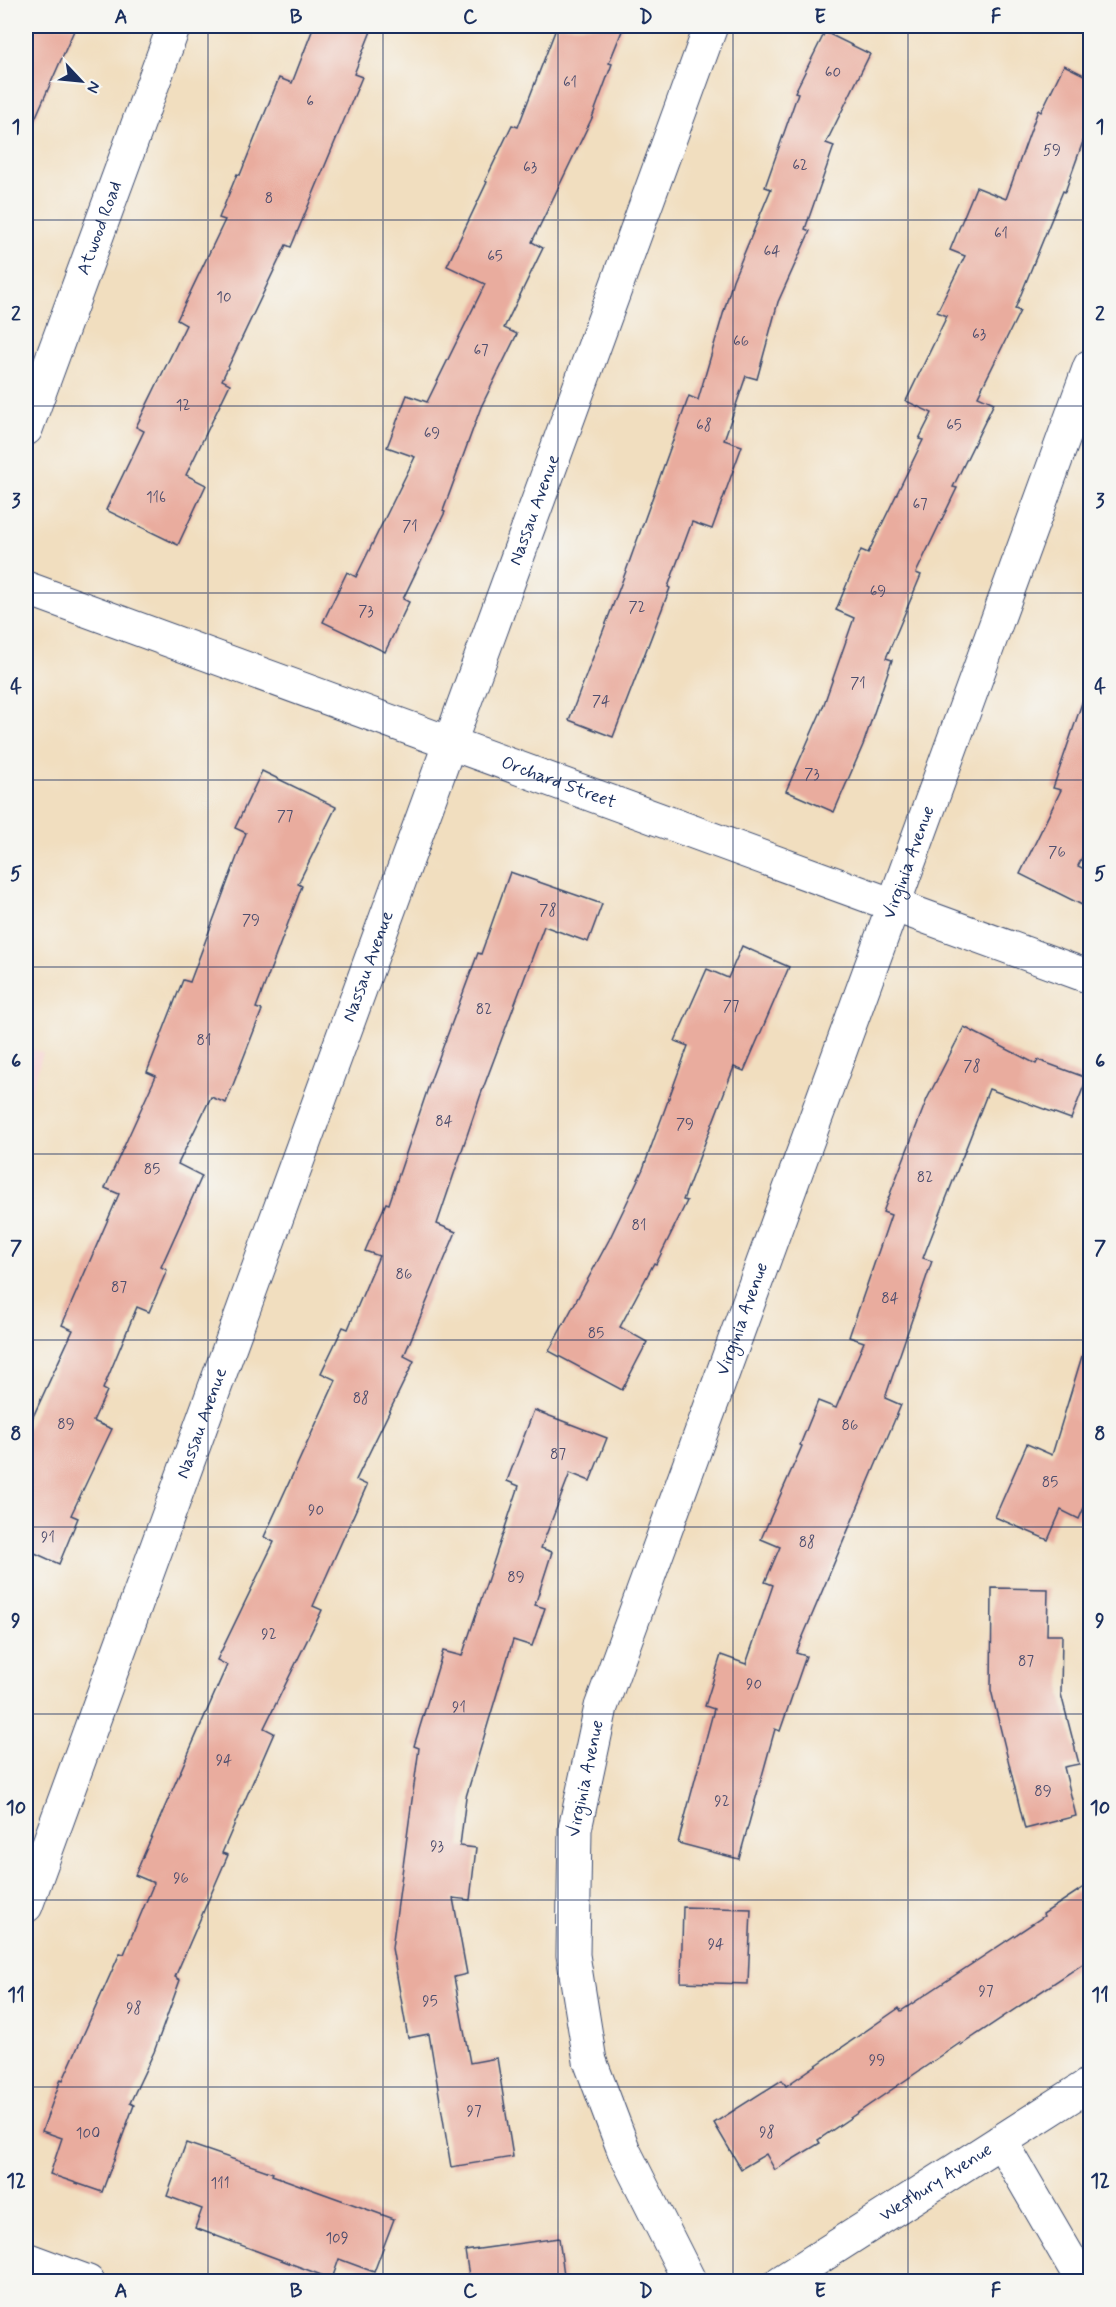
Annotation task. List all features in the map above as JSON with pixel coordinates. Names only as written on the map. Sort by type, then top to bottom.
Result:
[{"type":"street","name":"Atwood Road","points":[[26,429],[174,26]]},
{"type":"street","name":"Nassau Avenue","points":[[26,1906],[711,26]]},
{"type":"street","name":"Virginia Avenue","points":[[690,2282],[624,2151],[590,2061],[573,1955],[574,1829],[601,1707],[1090,366]]},
{"type":"street","name":"Orchard Street","points":[[26,588],[1090,977]]},
{"type":"street","name":"Westbury Avenue","points":[[781,2282],[1090,2084]]},
{"type":"street","points":[[1000,2141],[1083,2282]]},
{"type":"street","points":[[26,2259],[88,2282]]},
{"type":"shaded area","points":[[26,1047],[43,1053],[26,1107]]},
{"type":"building","points":[[26,26],[76,26],[26,139]]},
{"type":"building","points":[[314,26],[373,26],[354,74],[362,77],[291,247],[286,245],[222,380],[230,384],[186,475],[206,485],[178,545],[106,510],[144,431],[136,427],[186,325],[177,320],[225,220],[219,218],[237,174],[240,175],[279,78],[292,83]]},
{"type":"building","points":[[557,26],[624,26],[609,63],[612,64],[592,118],[532,242],[543,248],[504,328],[517,334],[481,407],[443,511],[445,512],[403,599],[409,602],[385,652],[323,622],[347,572],[356,577],[415,457],[387,447],[407,395],[427,402],[485,284],[447,266],[512,125],[518,127]]},
{"type":"building","points":[[825,32],[870,54],[826,143],[834,146],[805,229],[810,231],[778,302],[757,379],[746,376],[724,440],[742,446],[712,529],[692,522],[668,587],[670,588],[613,737],[569,720],[689,396],[698,400],[733,280],[771,189],[765,187],[798,93],[795,92]]},
{"type":"building","points":[[1064,65],[1090,78],[1090,122],[1065,192],[1063,191],[1015,309],[1020,311],[978,396],[994,403],[953,487],[957,488],[916,573],[921,575],[886,658],[892,660],[863,745],[834,812],[786,791],[823,707],[854,618],[836,610],[861,550],[868,553],[923,440],[919,439],[932,413],[906,401],[947,316],[937,312],[965,256],[950,250],[976,187],[1006,199],[1038,110],[1041,112]]},
{"type":"building","points":[[1085,694],[1090,695],[1090,841],[1078,866],[1090,872],[1090,909],[1020,874],[1061,790],[1053,788]]},
{"type":"building","points":[[262,771],[336,807],[298,884],[302,886],[256,1008],[262,1010],[226,1103],[211,1097],[178,1164],[202,1176],[161,1267],[167,1270],[149,1312],[137,1307],[103,1389],[107,1391],[93,1421],[112,1429],[71,1515],[78,1518],[59,1564],[26,1549],[26,1432],[73,1330],[62,1325],[119,1194],[105,1188],[156,1076],[147,1072],[183,980],[190,982],[246,833],[235,828]]},
{"type":"building","points":[[510,872],[602,904],[588,942],[544,926],[481,1094],[437,1224],[456,1232],[404,1356],[414,1361],[356,1480],[367,1485],[313,1606],[322,1610],[264,1728],[274,1733],[222,1853],[228,1855],[175,1977],[180,1980],[154,2052],[130,2103],[134,2105],[102,2192],[50,2174],[62,2138],[42,2131],[61,2079],[63,2080],[120,1953],[124,1954],[154,1883],[135,1875],[227,1665],[217,1660],[274,1542],[264,1537],[336,1380],[321,1373],[343,1327],[348,1329],[379,1256],[365,1251],[386,1203],[389,1204],[431,1079],[478,953],[481,954]]},
{"type":"building","points":[[742,946],[789,967],[744,1071],[734,1067],[683,1200],[687,1201],[656,1264],[654,1263],[620,1327],[647,1342],[622,1390],[549,1351],[609,1240],[643,1169],[688,1046],[675,1041],[707,969],[728,978]]},
{"type":"building","points":[[964,1027],[1036,1064],[1038,1060],[1087,1078],[1071,1119],[989,1089],[923,1258],[932,1261],[885,1398],[901,1405],[796,1653],[806,1656],[780,1731],[775,1729],[739,1859],[678,1843],[714,1709],[705,1706],[721,1655],[746,1664],[773,1585],[765,1582],[780,1547],[761,1539],[802,1446],[800,1445],[818,1401],[836,1408],[864,1342],[849,1337],[891,1215],[883,1212],[927,1099]]},
{"type":"building","points":[[1082,1356],[1090,1357],[1090,1494],[1079,1519],[1061,1510],[1048,1540],[995,1517],[1027,1444],[1052,1455]]},
{"type":"building","points":[[534,1410],[607,1438],[590,1481],[570,1473],[541,1548],[552,1552],[535,1605],[545,1608],[532,1646],[513,1640],[466,1797],[460,1846],[476,1848],[470,1900],[453,1898],[467,1974],[454,1977],[470,2063],[497,2058],[513,2157],[451,2167],[429,2034],[408,2038],[392,1948],[419,1748],[414,1746],[443,1651],[462,1656],[519,1486],[507,1481]]},
{"type":"building","points":[[992,1588],[1048,1589],[1047,1635],[1062,1635],[1061,1694],[1079,1764],[1064,1767],[1076,1816],[1025,1829],[991,1690]]},
{"type":"building","points":[[1090,1883],[1090,1959],[961,2045],[960,2043],[818,2140],[820,2143],[775,2170],[766,2154],[741,2169],[714,2123],[782,2080],[786,2086],[899,2008],[901,2011]]},
{"type":"building","points":[[683,1907],[751,1909],[748,1984],[681,1982]]},
{"type":"building","points":[[186,2143],[394,2219],[374,2272],[339,2259],[332,2279],[195,2228],[202,2209],[167,2196]]},
{"type":"building","points":[[559,2238],[565,2282],[470,2282],[465,2251]]}]
